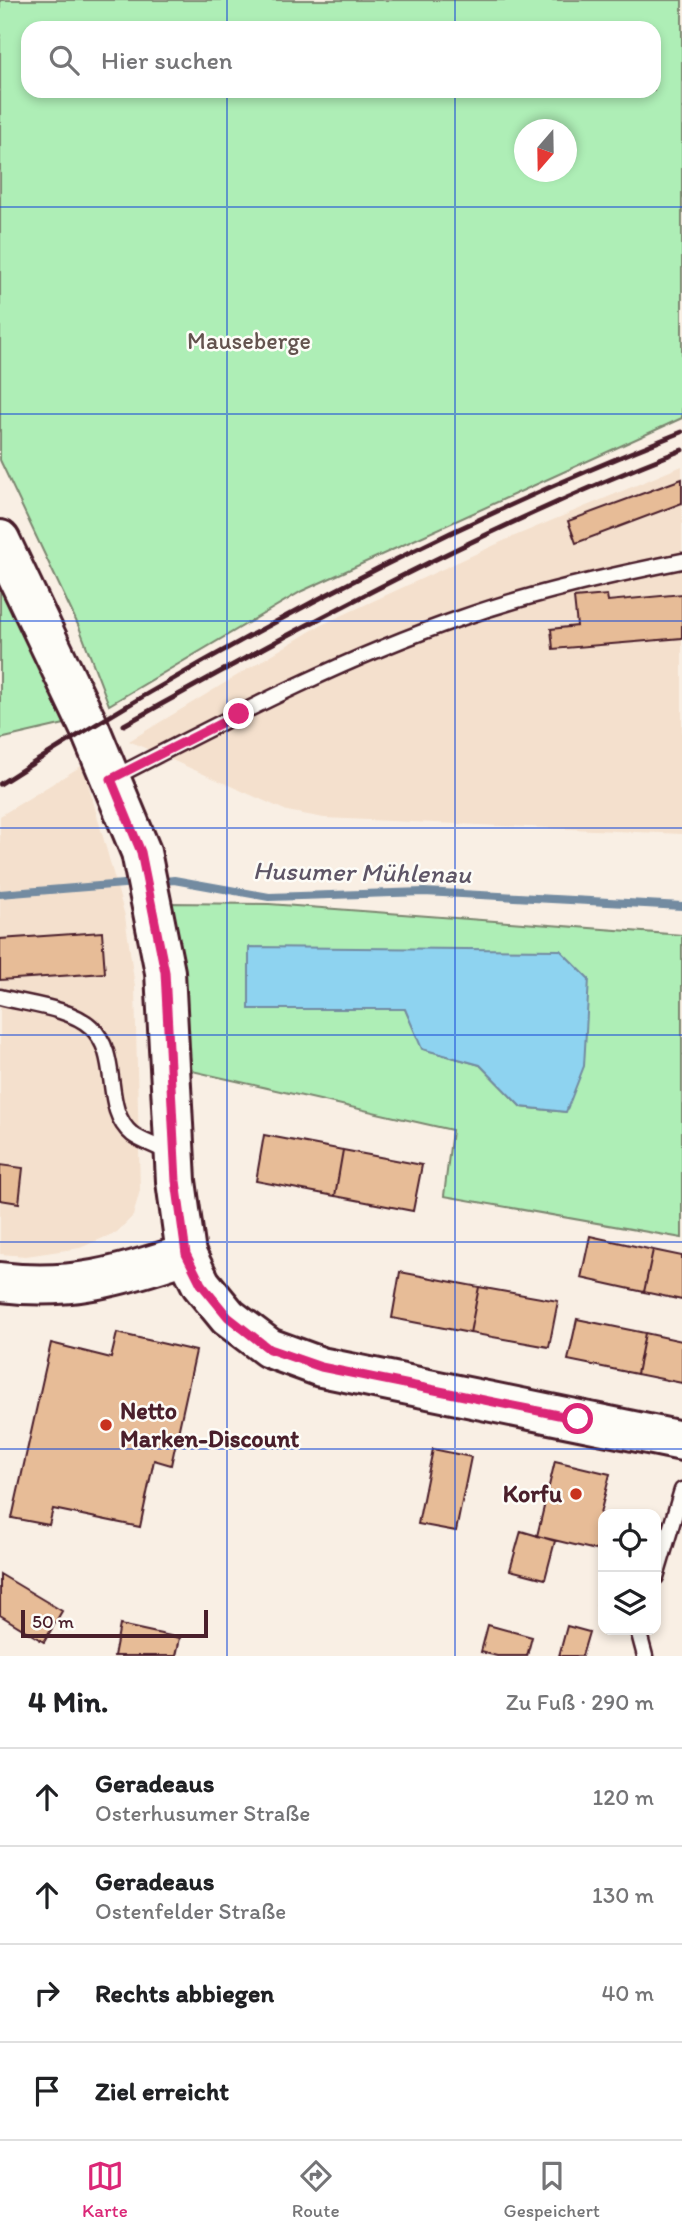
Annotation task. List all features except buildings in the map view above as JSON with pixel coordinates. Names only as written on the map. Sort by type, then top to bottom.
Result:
[{"type":"main road","points":[[0,540],[111,779],[141,852],[165,972],[174,1156],[186,1254],[201,1284],[228,1317],[269,1349],[321,1367],[682,1441]]},
{"type":"main road","points":[[0,1282],[32,1286],[82,1284],[133,1272],[186,1254]]},
{"type":"lane","points":[[111,779],[329,670],[461,618],[596,579],[682,561]]},
{"type":"lane","points":[[0,997],[61,1012],[91,1026],[108,1053],[118,1115],[133,1135],[174,1156]]},
{"type":"lane","points":[[657,1572],[682,1490]]},
{"type":"lane","points":[[639,1635],[645,1656]]},
{"type":"shaded area","points":[[682,466],[682,834],[324,818],[287,811],[129,741],[319,626],[510,538]]},
{"type":"shaded area","points":[[83,765],[125,916],[135,987],[140,1190],[133,1216],[117,1232],[80,1248],[26,1256],[0,1254],[0,816]]},
{"type":"green space","name":"Mauseberge","points":[[0,0],[682,0],[682,418],[302,591],[109,705],[79,627],[0,460]]},
{"type":"green space","points":[[0,589],[73,722],[0,739]]},
{"type":"green space","points":[[169,903],[269,904],[682,935],[682,1238],[444,1196],[452,1130],[192,1071]],"holes":[[[405,1009],[566,1112],[521,1107],[480,1065],[423,1049]]]},
{"type":"water","points":[[249,947],[560,950],[589,979],[584,1066],[566,1112],[521,1107],[480,1065],[422,1049],[405,1009],[249,1009]]},
{"type":"waterway","name":"Husumer Mühlenau","points":[[156,882],[174,880],[269,897],[424,892],[682,906]]},
{"type":"waterway","name":"Husumer Mühlenau","points":[[0,894],[136,883]]},
{"type":"railway","points":[[0,784],[164,684],[333,592],[505,507],[682,432]]},
{"type":"railway","points":[[124,725],[329,613],[468,543],[682,450]]},
{"type":"place","name":"Netto Marken-Discount","points":[[106,1425]]},
{"type":"place","name":"Korfu","points":[[576,1494]]},
{"type":"route","points":[[239,714],[111,779],[141,852],[165,972],[176,1181],[186,1254],[201,1284],[228,1317],[269,1349],[321,1367],[578,1419]]}]
